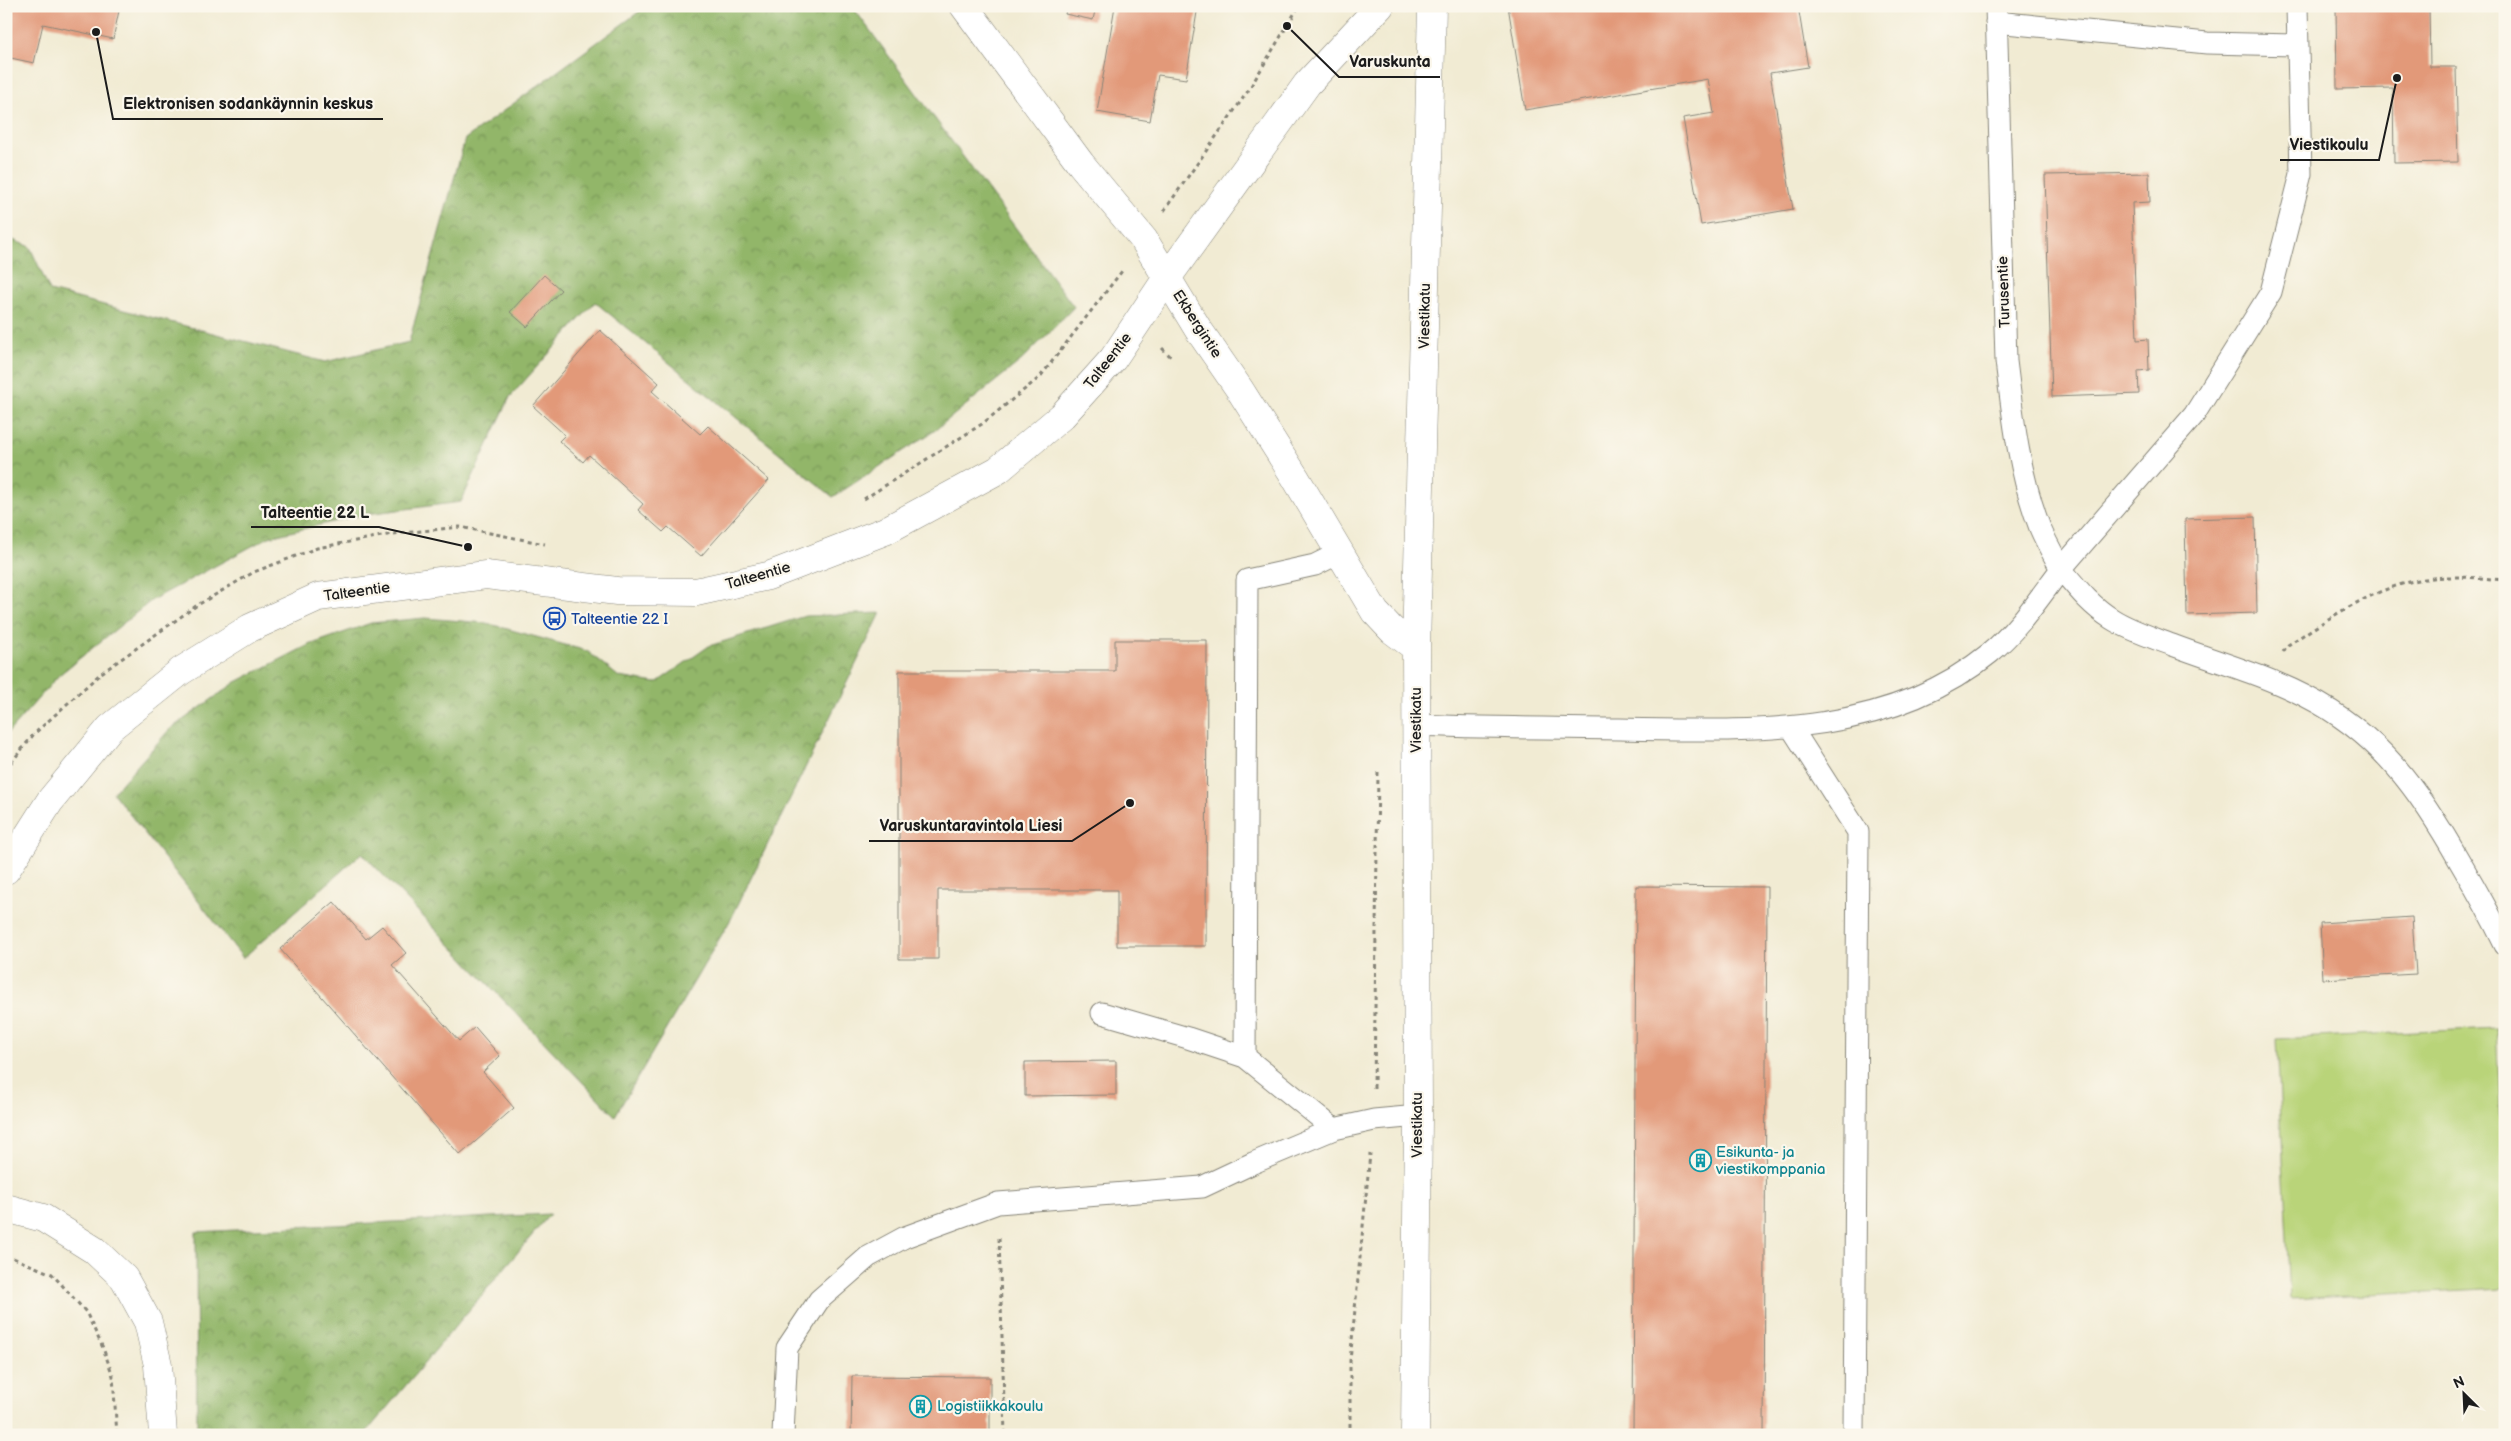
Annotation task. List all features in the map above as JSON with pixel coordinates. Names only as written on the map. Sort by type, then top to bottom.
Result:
[{"type":"street","name":"Ekbergintie","points":[[964,6],[1081,164],[1144,240],[1341,552],[1375,612],[1392,630],[1416,648]]},
{"type":"street","name":"Talteentie","points":[[6,870],[50,801],[110,728],[181,671],[250,628],[318,597],[486,576],[617,591],[696,592],[768,576],[885,531],[998,470],[1062,416],[1113,359],[1168,278],[1307,84],[1380,6]]},
{"type":"street","name":"Viestikatu","points":[[1415,1435],[1418,1116],[1416,648],[1432,6]]},
{"type":"street","points":[[6,1208],[43,1218],[94,1250],[124,1278],[148,1322],[158,1365],[163,1435]]},
{"type":"lane","points":[[1416,725],[1746,731],[1791,727],[1868,714],[1900,704],[1934,689],[1964,672],[1991,652],[2018,625],[2061,569],[2194,415],[2271,292],[2301,174],[2296,6]]},
{"type":"lane","points":[[1996,14],[2207,43],[2297,45]]},
{"type":"lane","name":"Turusentie","points":[[1996,14],[2006,361],[2012,412],[2030,500],[2041,529],[2061,569],[2086,600],[2113,620],[2140,633],[2262,677],[2306,696],[2347,721],[2377,745],[2409,780],[2437,821],[2505,945]]},
{"type":"lane","points":[[1244,1058],[1247,580],[1316,565],[1341,552]]},
{"type":"lane","points":[[1791,727],[1858,832],[1854,1435]]},
{"type":"lane","points":[[1102,1013],[1188,1038],[1244,1058],[1334,1129]]},
{"type":"lane","points":[[783,1435],[787,1348],[819,1300],[868,1257],[905,1236],[998,1203],[1202,1188],[1253,1162],[1334,1129],[1374,1120],[1418,1116]]},
{"type":"path","points":[[862,500],[982,424],[1040,377],[1104,297],[1144,240],[1248,91],[1299,6]]},
{"type":"path","points":[[1104,297],[1174,360]]},
{"type":"path","points":[[6,769],[34,734],[100,674],[196,606],[254,572],[317,548],[393,534],[460,527],[552,545]]},
{"type":"path","points":[[2262,677],[2288,645],[2334,616],[2388,590],[2424,579],[2465,577],[2505,580]]},
{"type":"path","points":[[1350,1435],[1350,1361],[1374,1120],[1378,771]]},
{"type":"path","points":[[998,1203],[1005,1435]]},
{"type":"path","points":[[6,1255],[52,1274],[86,1312],[103,1348],[113,1376],[117,1435]]},
{"type":"green space","points":[[647,6],[852,6],[1074,307],[1023,359],[934,431],[833,497],[595,302],[510,397],[461,502],[366,514],[269,537],[152,600],[59,675],[6,735],[6,237],[30,247],[50,291],[325,362],[409,342],[465,139]]},
{"type":"green space","points":[[881,613],[731,919],[615,1116],[362,853],[243,958],[113,793],[169,730],[236,682],[309,645],[371,623],[425,618],[486,623],[587,651],[619,677],[656,683],[709,646],[805,616]]},
{"type":"green space","points":[[2496,1028],[2505,1207],[2505,1288],[2290,1299],[2277,1039]]},
{"type":"green space","points":[[550,1214],[364,1435],[197,1435],[196,1232]]},
{"type":"building","points":[[6,6],[120,6],[113,39],[43,24],[34,63],[6,57]]},
{"type":"building","points":[[1067,6],[1096,6],[1093,20],[1065,14]]},
{"type":"building","points":[[1115,6],[1198,6],[1186,79],[1158,75],[1150,121],[1097,112]]},
{"type":"building","points":[[1508,6],[1798,6],[1808,67],[1770,73],[1793,209],[1701,225],[1683,118],[1714,113],[1708,79],[1525,110]]},
{"type":"building","points":[[2336,6],[2429,6],[2430,67],[2456,67],[2458,162],[2394,163],[2393,88],[2337,89]]},
{"type":"building","points":[[2149,173],[2150,202],[2132,203],[2137,340],[2148,339],[2149,370],[2138,371],[2139,394],[2052,397],[2045,175]]},
{"type":"building","points":[[544,275],[561,290],[527,327],[510,312]]},
{"type":"building","points":[[600,330],[659,383],[652,391],[700,434],[708,426],[769,480],[701,556],[668,527],[663,532],[638,510],[643,504],[589,455],[583,462],[559,441],[565,435],[533,406]]},
{"type":"building","points":[[2255,517],[2257,613],[2187,615],[2185,519]]},
{"type":"building","points":[[1115,640],[1207,640],[1206,946],[1117,946],[1117,890],[938,890],[938,959],[899,959],[899,671],[1115,671]]},
{"type":"building","name":"Esikunta- ja viestikomppania","points":[[1636,886],[1767,887],[1764,1435],[1633,1435]]},
{"type":"building","points":[[334,902],[366,939],[382,926],[406,953],[392,965],[459,1041],[475,1027],[500,1056],[483,1072],[514,1108],[460,1155],[280,949]]},
{"type":"building","points":[[2412,917],[2416,974],[2323,979],[2320,923]]},
{"type":"building","points":[[1116,1061],[1116,1095],[1025,1096],[1025,1062]]},
{"type":"building","name":"Logistiikkakoulu","points":[[852,1376],[990,1377],[990,1435],[851,1435]]},
{"type":"place","name":"Varuskunta","points":[[1287,26]]},
{"type":"place","name":"Elektronisen sodankäynnin keskus","points":[[96,32]]},
{"type":"place","name":"Viestikoulu","points":[[2397,78]]},
{"type":"place","name":"Talteentie 22 L","points":[[468,547]]},
{"type":"place","name":"Talteentie 22 I","points":[[555,619]]},
{"type":"place","name":"Varuskuntaravintola Liesi","points":[[1130,803]]},
{"type":"place","name":"Esikunta- ja viestikomppania","points":[[1700,1161]]},
{"type":"place","name":"Logistiikkakoulu","points":[[921,1406]]}]
